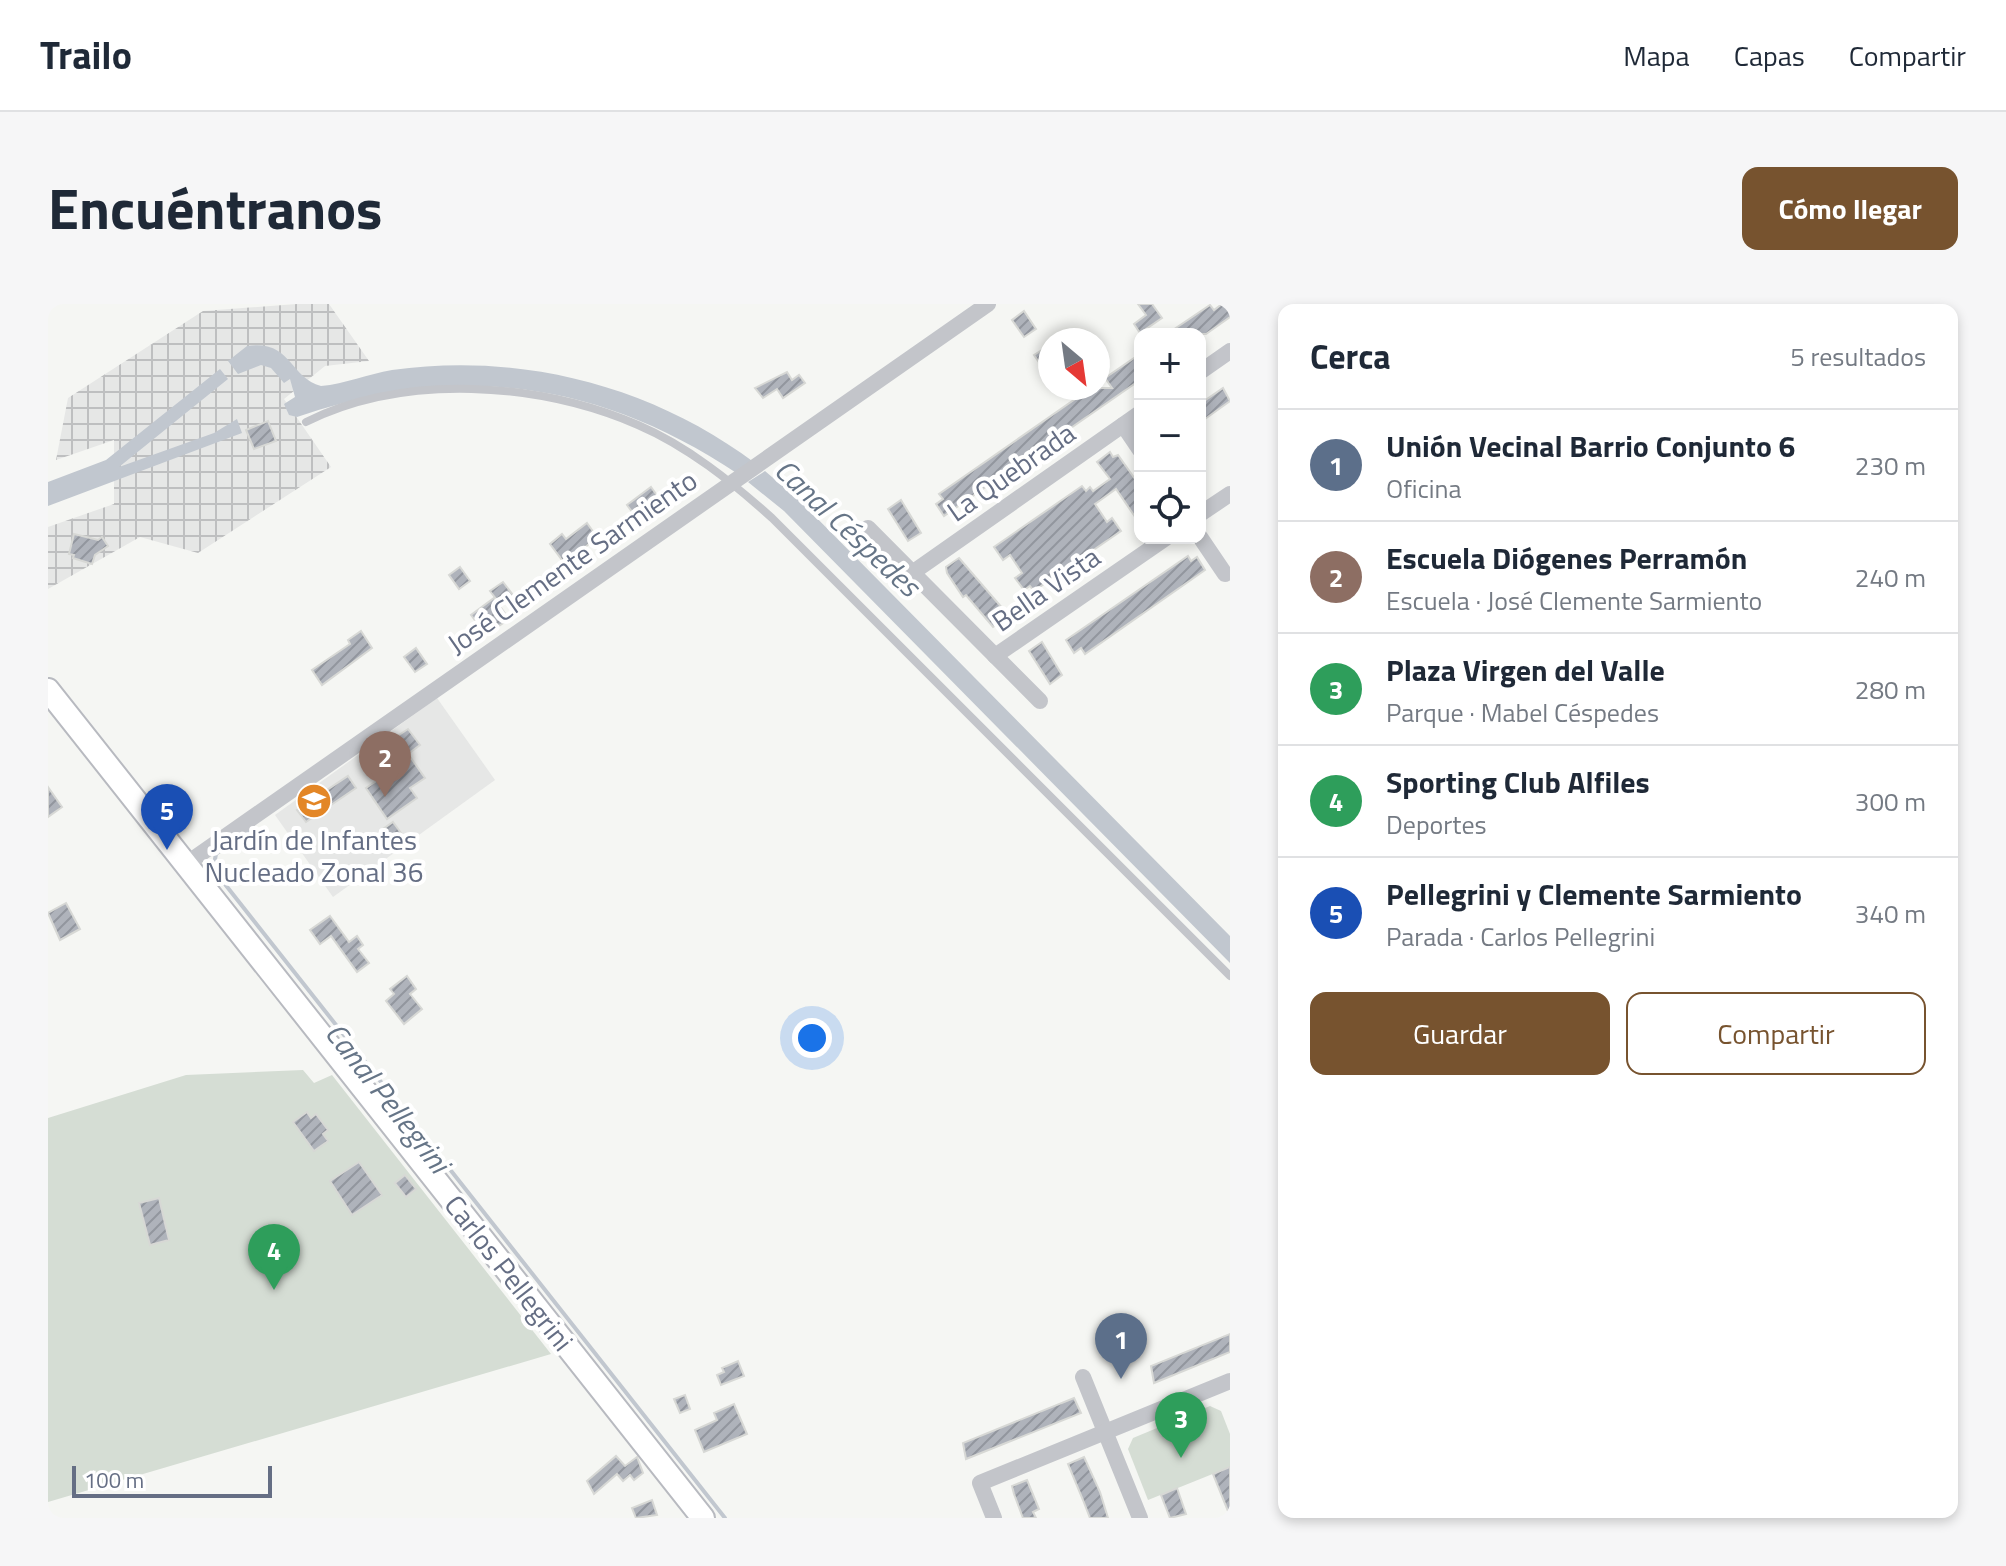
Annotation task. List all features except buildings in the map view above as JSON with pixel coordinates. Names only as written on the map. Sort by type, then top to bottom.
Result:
[{"type":"main road","name":"Carlos Pellegrini","points":[[48,690],[703,1518]]},
{"type":"street","name":"José Clemente Sarmiento","points":[[186,864],[692,508],[760,467],[772,454],[988,304]]},
{"type":"street","points":[[1206,368],[1230,351]]},
{"type":"street","name":"La Quebrada","points":[[912,573],[1134,417]]},
{"type":"street","points":[[1123,425],[1134,441]]},
{"type":"street","points":[[1206,510],[1230,494]]},
{"type":"street","points":[[868,528],[1040,701]]},
{"type":"street","name":"Bella Vista","points":[[995,656],[1157,544]]},
{"type":"street","points":[[1205,544],[1225,574]]},
{"type":"street","points":[[1083,1377],[1140,1518]]},
{"type":"street","points":[[994,1518],[980,1483],[1228,1386]]},
{"type":"lane","points":[[306,422],[342,406],[381,397],[450,390],[511,392],[562,401],[638,425],[738,481],[1230,976]]},
{"type":"shaded area","points":[[329,304],[369,361],[325,366],[284,399],[331,467],[198,553],[140,537],[48,589],[48,527],[114,504],[114,440],[56,460],[68,398],[203,311]]},
{"type":"shaded area","points":[[247,346],[273,348],[302,375],[321,386],[392,370],[440,366],[488,366],[582,380],[672,413],[715,436],[755,463],[738,474],[685,442],[632,418],[579,400],[525,390],[470,386],[414,389],[356,400],[297,417],[289,415],[284,404],[295,397],[290,379],[284,383],[271,368],[261,365],[238,374],[228,361]]},
{"type":"shaded area","points":[[220,369],[228,379],[119,467],[214,433],[237,419],[242,433],[48,506],[48,482],[106,460]]},
{"type":"shaded area","points":[[765,471],[800,501],[1230,936],[1230,963],[784,511],[748,482]]},
{"type":"shaded area","points":[[437,698],[495,780],[333,897],[275,815]]},
{"type":"shaded area","points":[[303,1070],[314,1083],[332,1075],[551,1354],[48,1502],[48,1118],[186,1075]]},
{"type":"shaded area","points":[[1210,1406],[1221,1411],[1230,1434],[1230,1467],[1148,1500],[1128,1449],[1133,1438]]},
{"type":"waterway","name":"Canal Pellegrini","points":[[248,831],[216,854],[213,869],[725,1518]]},
{"type":"place","name":"Escuela Diógenes Perramón","points":[[385,797]]},
{"type":"place","name":"Jardín de Infantes Nucleado Zonal 36","points":[[314,801]]},
{"type":"place","name":"Pellegrini y Clemente Sarmiento","points":[[167,850]]},
{"type":"place","name":"Sporting Club Alfiles","points":[[274,1290]]},
{"type":"place","name":"Unión Vecinal Barrio Conjunto 6","points":[[1121,1379]]},
{"type":"place","name":"Plaza Virgen del Valle","points":[[1181,1458]]},
{"type":"water label","name":"Canal Céspedes","points":[[847,528]]}]
